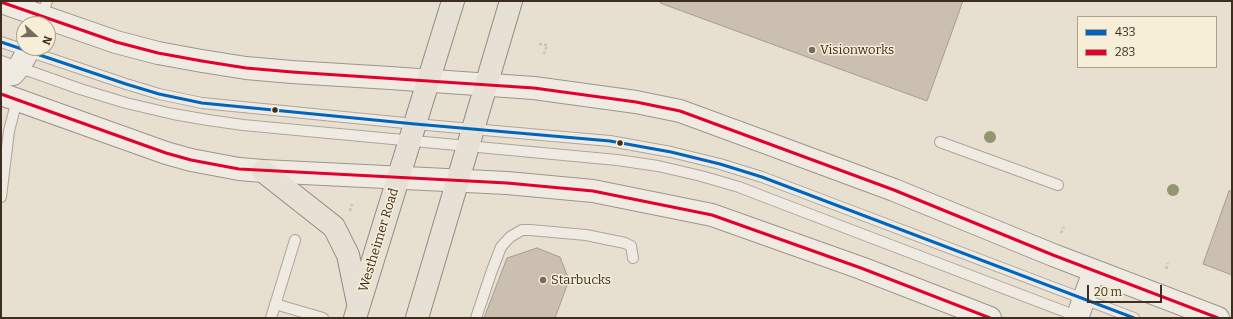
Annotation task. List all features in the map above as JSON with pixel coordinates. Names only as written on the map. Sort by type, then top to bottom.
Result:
[{"type":"main road","name":"Westheimer Road","points":[[356,312],[453,1]]},
{"type":"main road","points":[[417,318],[511,1]]},
{"type":"main road","points":[[1,2],[43,14],[123,44],[158,53],[202,61],[246,68],[292,72],[534,88],[636,102],[680,112],[894,190],[1053,256],[1218,318]]},
{"type":"main road","points":[[9,97],[191,160],[239,169],[263,172],[507,184],[593,191],[712,215],[861,268],[990,318]]},
{"type":"main road","points":[[263,172],[334,227],[348,255],[356,312]]},
{"type":"main road","points":[[1080,313],[1094,271]]},
{"type":"lane","points":[[1,42],[16,60],[80,89],[126,103],[173,114],[243,125],[412,132],[470,138],[610,141],[671,152],[720,164],[762,177],[1080,313]]},
{"type":"lane","points":[[16,60],[202,103],[412,132],[470,138],[658,166],[701,176],[757,194],[1080,313],[1134,318]]},
{"type":"lane","points":[[1,197],[9,131],[9,97]]},
{"type":"lane","points":[[940,142],[1058,185]]},
{"type":"lane","points":[[476,318],[501,247],[510,237],[522,230],[586,235],[625,243],[631,246],[633,258]]},
{"type":"lane","points":[[271,318],[295,240]]},
{"type":"lane","points":[[275,304],[323,318]]},
{"type":"path","points":[[539,44],[546,45],[544,54]]},
{"type":"path","points":[[1061,233],[1064,227]]},
{"type":"path","points":[[1166,269],[1168,263]]},
{"type":"building","points":[[660,1],[963,1],[927,101],[660,3]]},
{"type":"building","points":[[1229,191],[1232,191],[1232,275],[1203,264]]},
{"type":"building","points":[[537,248],[560,257],[569,280],[555,318],[484,318],[507,258]]},
{"type":"transit line","name":"283","points":[[1,2],[116,42],[158,53],[202,61],[246,68],[292,72],[534,88],[636,102],[680,111],[894,190],[1053,255],[1218,318]]},
{"type":"transit line","name":"433","points":[[1,42],[126,84],[159,94],[202,103],[610,141],[671,152],[720,164],[762,177],[1134,318]]},
{"type":"transit line","name":"283","points":[[1,94],[166,153],[191,160],[239,169],[507,183],[593,191],[712,215],[861,268],[990,318]]},
{"type":"place","name":"Visionworks","points":[[812,50]]},
{"type":"place","name":"Starbucks","points":[[543,280]]}]
